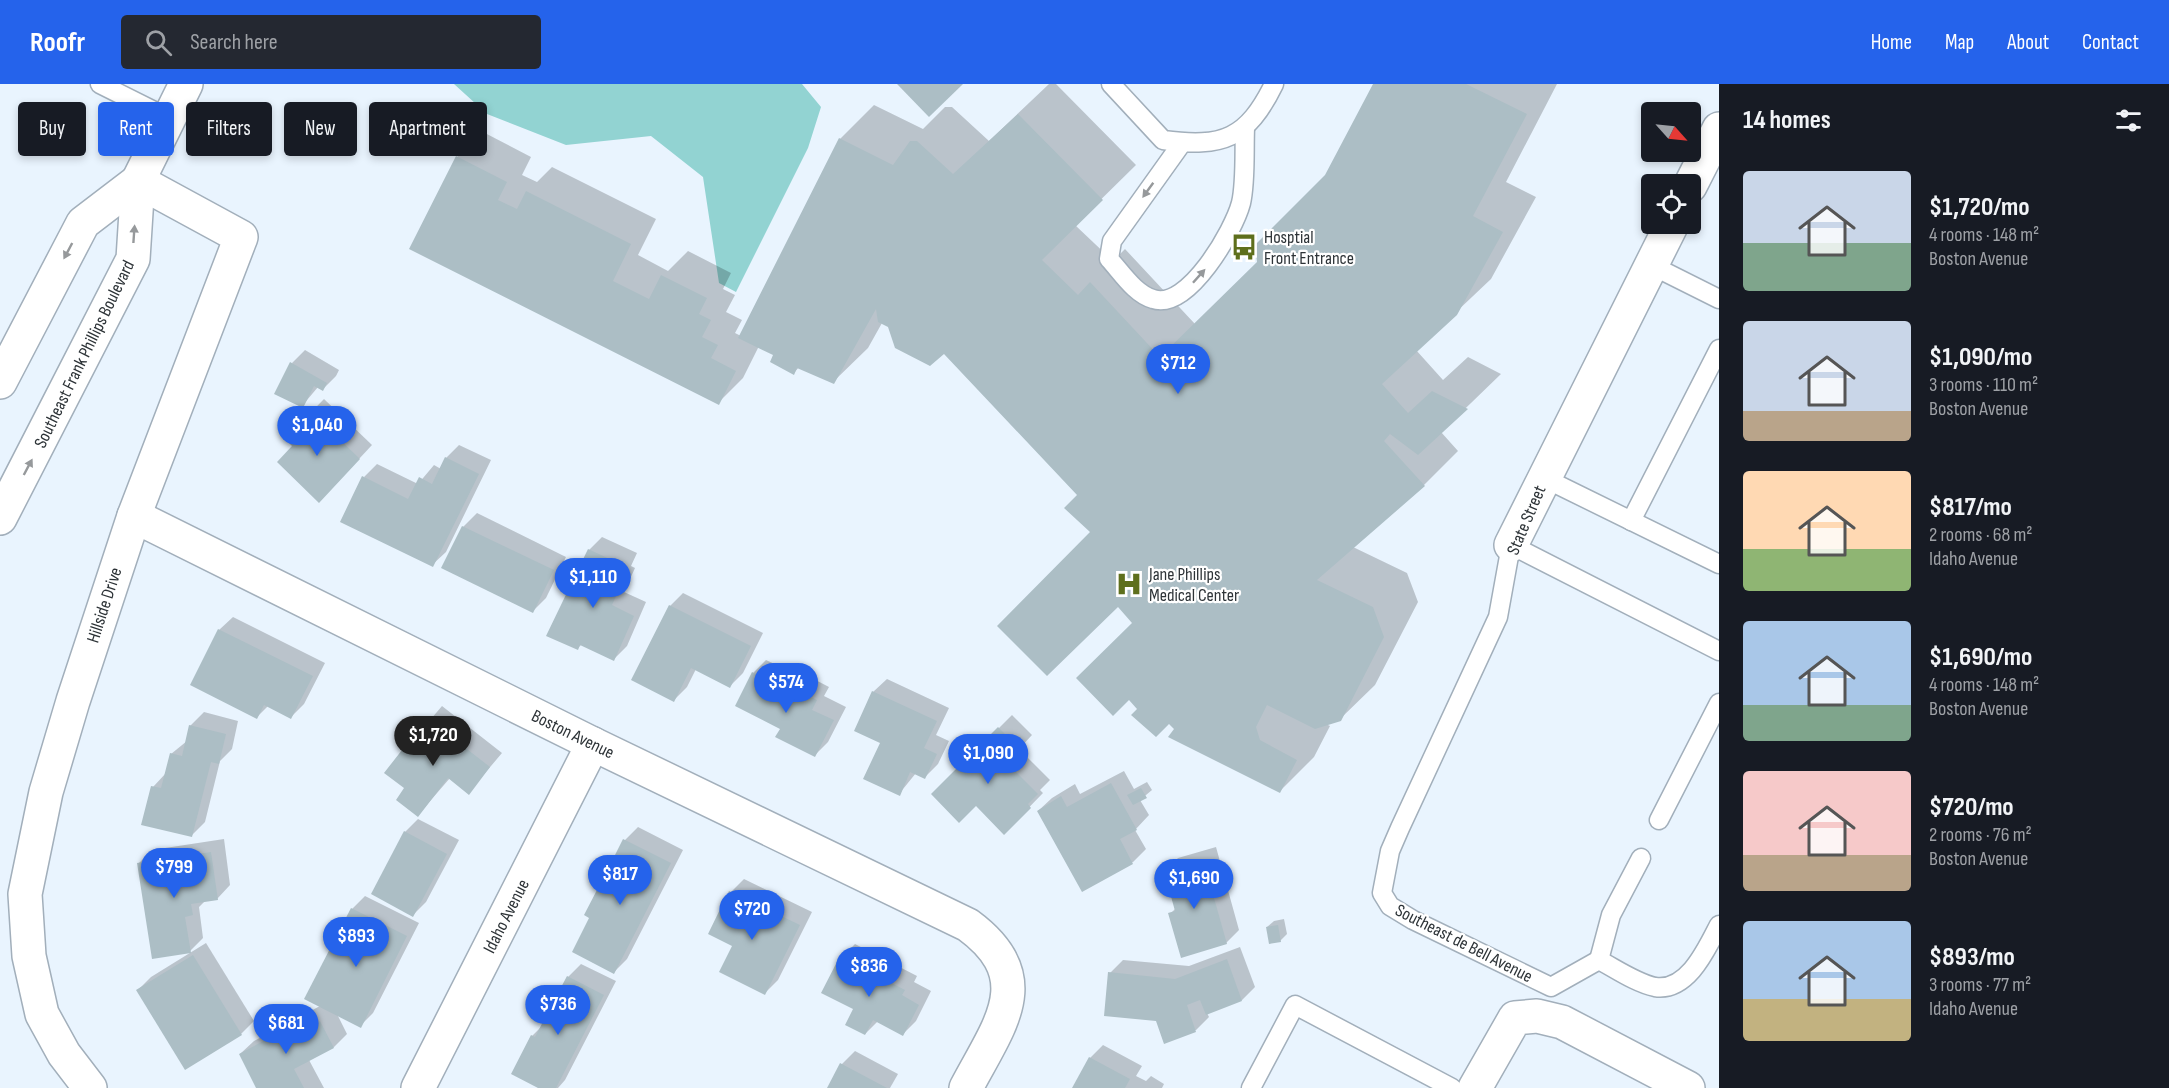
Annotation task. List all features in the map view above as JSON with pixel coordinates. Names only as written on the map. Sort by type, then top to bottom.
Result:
[{"type":"street","name":"Southeast Frank Phillips Boulevard","points":[[174,107],[186,84]]},
{"type":"street","points":[[1702,184],[1719,129]]},
{"type":"street","name":"Southeast Frank Phillips Boulevard","points":[[0,518],[133,259],[138,181],[150,156]]},
{"type":"street","name":"Southeast Frank Phillips Boulevard","points":[[0,382],[83,223],[138,181]]},
{"type":"street","name":"Hillside Drive","points":[[90,1088],[64,1054],[42,1014],[29,956],[26,894],[46,792],[73,701],[134,516],[241,237],[138,181]]},
{"type":"street","name":"State Street","points":[[1511,545],[1667,234]]},
{"type":"street","name":"Boston Avenue","points":[[134,516],[593,744],[968,925],[988,939],[1003,961],[1009,987],[1003,1018],[966,1088]]},
{"type":"street","name":"Idaho Avenue","points":[[418,1088],[593,744]]},
{"type":"street","points":[[1475,1088],[1515,1018],[1537,1016],[1562,1022],[1688,1088]]},
{"type":"lane","points":[[100,84],[136,102]]},
{"type":"lane","points":[[1111,84],[1163,140],[1203,144],[1224,139],[1245,128],[1261,110],[1274,84]]},
{"type":"lane","points":[[1182,143],[1118,232],[1109,259],[1142,294],[1156,300],[1172,299],[1189,287],[1209,265],[1226,236],[1241,202],[1245,128]]},
{"type":"lane","points":[[1651,265],[1719,299]]},
{"type":"lane","points":[[1631,521],[1719,349]]},
{"type":"lane","points":[[1544,477],[1719,564]]},
{"type":"lane","points":[[1511,545],[1719,651]]},
{"type":"lane","name":"State Street","points":[[1382,893],[1390,851],[1498,617],[1511,545]]},
{"type":"lane","points":[[1659,820],[1719,703]]},
{"type":"lane","points":[[1641,858],[1611,915],[1599,960],[1656,987],[1678,982],[1699,964],[1719,925]]},
{"type":"lane","name":"Southeast de Bell Avenue","points":[[1382,893],[1390,906],[1413,920],[1551,987],[1599,960]]},
{"type":"lane","points":[[1259,1085],[1295,1005],[1452,1088]]},
{"type":"shaded area","points":[[454,84],[802,84],[821,107],[808,148],[736,292],[719,283],[703,177],[651,136],[566,145],[487,114],[487,102],[474,102]]},
{"type":"building","points":[[897,84],[963,84],[929,117]]},
{"type":"building","points":[[1373,84],[1466,84],[1527,114],[1473,216],[1503,232],[1457,315],[1382,384],[1408,413],[1432,391],[1468,409],[1418,455],[1390,434],[1384,441],[1425,486],[1317,580],[1373,607],[1384,637],[1341,721],[1315,729],[1267,705],[1256,727],[1260,740],[1297,760],[1280,793],[1168,737],[1174,729],[1169,724],[1156,737],[1131,715],[1137,709],[1129,700],[1113,716],[1076,678],[1132,623],[1118,607],[1047,676],[997,626],[1090,532],[1064,508],[1077,495],[944,354],[930,366],[895,348],[888,327],[878,322],[876,309],[834,384],[797,368],[794,375],[770,362],[773,355],[738,338],[839,138],[893,165],[910,141],[917,141],[953,174],[1018,114],[1103,200],[1042,260],[1078,295],[1090,282],[1160,357],[1257,262],[1255,245],[1325,175]]},
{"type":"building","points":[[456,156],[507,182],[498,200],[517,209],[526,191],[631,244],[613,281],[649,299],[661,275],[707,298],[699,314],[711,320],[702,337],[718,345],[711,358],[736,371],[719,405],[409,249]]},
{"type":"building","points":[[290,362],[327,383],[323,391],[314,386],[303,408],[274,394]]},
{"type":"building","points":[[310,411],[360,459],[319,503],[277,462],[292,446],[284,438]]},
{"type":"building","points":[[445,457],[479,474],[433,567],[340,522],[362,476],[408,499],[419,477],[432,484]]},
{"type":"building","points":[[462,526],[554,570],[533,613],[441,568]]},
{"type":"building","points":[[588,549],[625,566],[619,579],[623,581],[612,605],[634,616],[614,661],[580,645],[578,650],[546,636]]},
{"type":"building","points":[[669,605],[751,646],[730,688],[691,668],[674,702],[631,680]]},
{"type":"building","points":[[218,629],[313,676],[291,719],[264,705],[257,719],[190,685]]},
{"type":"building","points":[[752,672],[767,680],[764,685],[785,696],[790,687],[817,700],[812,710],[834,720],[815,757],[775,737],[780,729],[735,706]]},
{"type":"building","points":[[872,691],[937,721],[924,748],[937,754],[925,779],[910,772],[900,796],[863,779],[880,743],[854,731]]},
{"type":"building","points":[[427,718],[490,767],[469,795],[448,778],[418,817],[396,800],[404,788],[384,773]]},
{"type":"building","points":[[189,725],[226,734],[219,764],[211,762],[192,837],[141,825],[151,786],[161,788],[170,753],[182,756]]},
{"type":"building","points":[[998,727],[1020,749],[1007,763],[1038,794],[1028,804],[1031,808],[1004,835],[976,806],[959,823],[931,794]]},
{"type":"building","points":[[1111,783],[1137,830],[1120,839],[1133,864],[1082,892],[1037,811],[1061,796],[1067,807]]},
{"type":"building","points":[[1141,788],[1147,798],[1133,805],[1127,795]]},
{"type":"building","points":[[404,831],[447,854],[413,917],[371,894]]},
{"type":"building","points":[[623,839],[671,863],[614,974],[572,952],[589,918],[584,915],[598,888],[604,890],[609,879],[605,875]]},
{"type":"building","points":[[211,852],[218,900],[191,904],[193,915],[185,917],[191,953],[152,959],[137,863]]},
{"type":"building","points":[[1203,859],[1227,944],[1181,958],[1168,913],[1175,911],[1164,871]]},
{"type":"building","points":[[729,891],[800,925],[765,995],[719,972],[732,946],[708,934]]},
{"type":"building","points":[[351,908],[407,936],[361,1028],[304,999]]},
{"type":"building","points":[[1278,925],[1281,942],[1269,944],[1266,927]]},
{"type":"building","points":[[193,955],[242,1035],[185,1070],[136,990]]},
{"type":"building","points":[[840,956],[905,990],[902,995],[919,1005],[903,1036],[873,1020],[865,1035],[845,1025],[853,1009],[821,993]]},
{"type":"building","points":[[1227,959],[1242,1001],[1206,1015],[1200,1000],[1187,1005],[1196,1032],[1164,1044],[1156,1021],[1104,1016],[1108,972],[1175,979]]},
{"type":"building","points":[[567,976],[604,995],[556,1088],[538,1088],[511,1074],[531,1035],[535,1037]]},
{"type":"building","points":[[310,1016],[314,1024],[320,1021],[334,1048],[294,1069],[304,1088],[256,1088],[239,1054]]},
{"type":"building","points":[[1089,1057],[1130,1079],[1125,1088],[1072,1088]]},
{"type":"building","points":[[840,1063],[887,1088],[827,1088]]},
{"type":"place","name":"Hosptial Front Entrance","points":[[1244,247]]},
{"type":"place","name":"Jane Phillips Medical Center","points":[[1129,584]]}]
